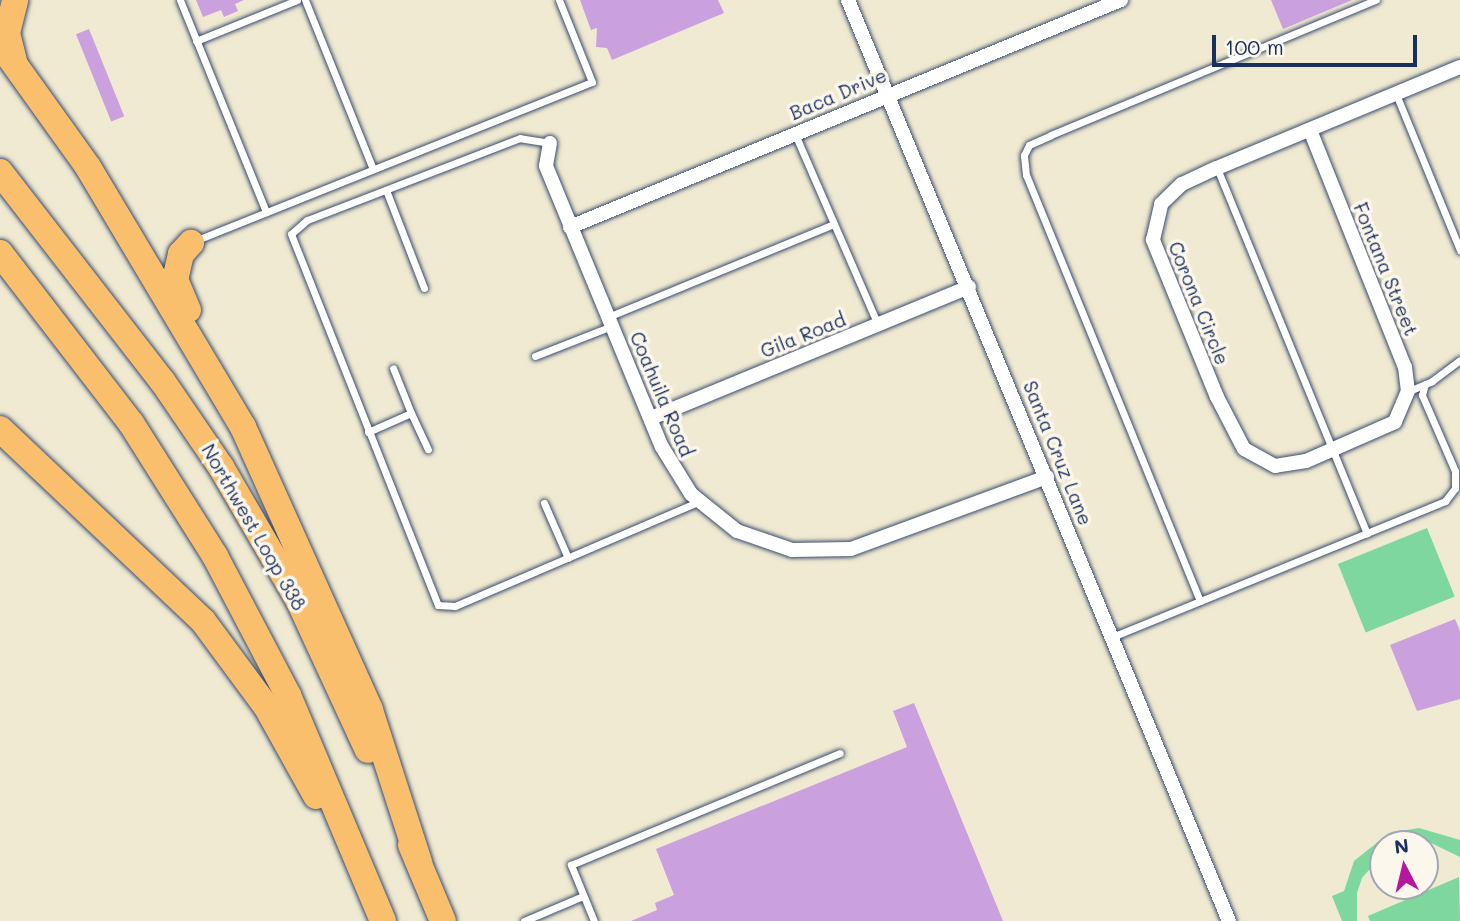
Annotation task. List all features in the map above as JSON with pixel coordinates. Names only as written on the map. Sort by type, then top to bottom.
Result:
[{"type":"highway","points":[[15,0],[5,51],[88,167],[243,427],[370,710],[419,862]]},
{"type":"highway","name":"Northwest Loop 338","points":[[0,172],[163,382],[249,511],[310,625],[419,862],[443,921]]},
{"type":"highway","points":[[191,243],[177,264],[176,288],[235,391],[279,484],[300,551]]},
{"type":"highway","points":[[0,253],[131,423],[215,555],[288,695],[383,921]]},
{"type":"highway","points":[[0,429],[210,631],[266,706],[313,790],[376,921]]},
{"type":"street","name":"Santa Cruz Lane","points":[[848,0],[1229,921]]},
{"type":"street","name":"Baca Drive","points":[[570,227],[1121,0]]},
{"type":"street","name":"Corona Circle","points":[[1408,391],[1395,422],[1335,449],[1287,466],[1263,463],[1244,449],[1211,384],[1163,268],[1153,230],[1161,204],[1170,193],[1217,168],[1460,67]]},
{"type":"street","name":"Fontana Street","points":[[1310,130],[1405,367],[1408,391]]},
{"type":"street","name":"Coahuila Road","points":[[550,143],[546,166],[673,469],[699,501],[737,531],[764,543],[822,552],[880,541],[1047,477]]},
{"type":"street","name":"Gila Road","points":[[651,418],[969,288]]},
{"type":"lane","points":[[180,0],[266,212]]},
{"type":"lane","points":[[196,41],[296,0]]},
{"type":"lane","points":[[305,0],[373,169]]},
{"type":"lane","points":[[191,243],[592,82],[559,0]]},
{"type":"lane","points":[[1200,601],[1026,175],[1024,155],[1029,145],[1051,135],[1376,0]]},
{"type":"lane","points":[[1396,94],[1460,250]]},
{"type":"lane","points":[[795,133],[878,325]]},
{"type":"lane","points":[[550,143],[520,138],[307,220],[291,234],[438,605],[455,606],[699,501]]},
{"type":"lane","points":[[1217,168],[1335,449],[1367,533]]},
{"type":"lane","points":[[386,190],[424,288]]},
{"type":"lane","points":[[535,356],[834,224]]},
{"type":"lane","points":[[1408,391],[1425,384],[1460,360]]},
{"type":"lane","points":[[393,368],[428,449]]},
{"type":"lane","points":[[1112,637],[1445,501],[1455,488],[1455,471],[1422,395],[1425,384]]},
{"type":"lane","points":[[368,432],[411,413]]},
{"type":"lane","points":[[544,503],[568,558]]},
{"type":"lane","points":[[594,921],[570,865],[840,753]]},
{"type":"lane","points":[[524,921],[583,896]]},
{"type":"green space","points":[[1427,528],[1455,597],[1366,633],[1338,564]]},
{"type":"green space","points":[[1439,834],[1460,840],[1460,857],[1439,847]]},
{"type":"green space","points":[[1369,849],[1369,870],[1362,878],[1357,893],[1357,921],[1342,921],[1332,896],[1344,891],[1354,861]]},
{"type":"green space","points":[[1459,877],[1460,921],[1370,921],[1368,916],[1405,900],[1439,900],[1439,886]]},
{"type":"building","points":[[196,0],[244,0],[235,4],[238,11],[224,17],[221,10],[203,17]]},
{"type":"building","points":[[580,0],[718,0],[724,13],[612,60],[607,48],[596,47],[597,28],[591,30]]},
{"type":"building","points":[[1271,0],[1352,0],[1283,29]]},
{"type":"building","points":[[89,29],[124,116],[111,121],[76,34]]},
{"type":"building","points":[[1455,619],[1460,631],[1460,699],[1417,711],[1390,645]]},
{"type":"building","points":[[914,703],[1003,921],[631,921],[657,910],[655,903],[674,895],[656,849],[907,747],[893,711]]}]
